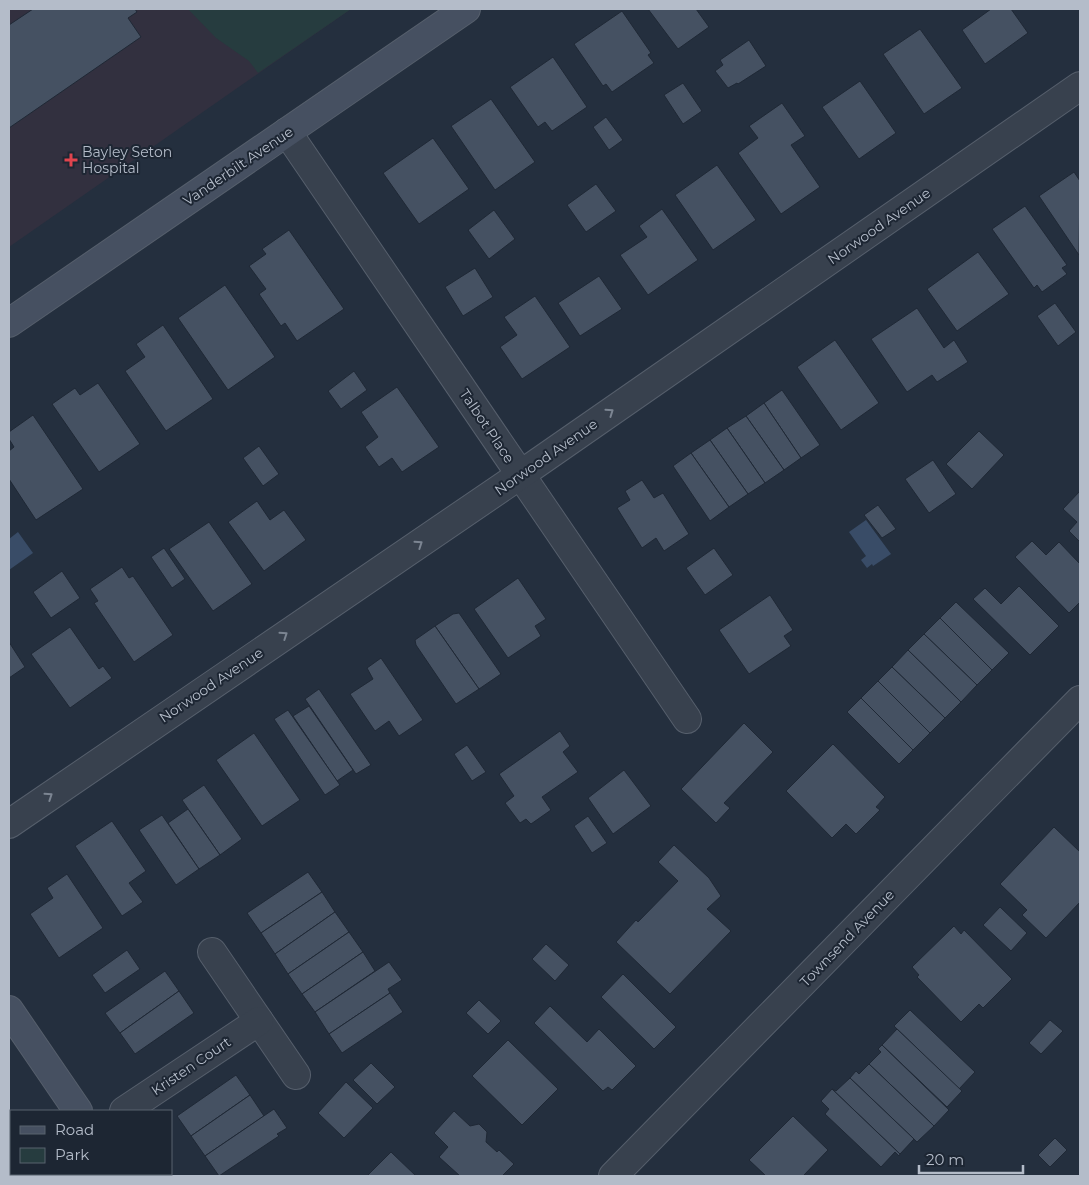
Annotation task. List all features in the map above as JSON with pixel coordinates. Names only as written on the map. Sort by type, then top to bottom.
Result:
[{"type":"street","name":"Vanderbilt Avenue","points":[[9,323],[466,9]]},
{"type":"street","name":"Norwood Avenue","points":[[9,824],[520,475],[1080,86]]},
{"type":"street","name":"Talbot Place","points":[[287,132],[687,719]]},
{"type":"street","name":"Townsend Avenue","points":[[613,1176],[1080,700]]},
{"type":"street","points":[[212,952],[296,1075]]},
{"type":"street","points":[[9,1010],[77,1110]]},
{"type":"street","name":"Kristen Court","points":[[126,1110],[259,1021]]},
{"type":"shaded area","name":"Bayley Seton Hospital","points":[[9,9],[351,9],[9,247]]},
{"type":"green space","points":[[188,9],[351,9],[258,73],[249,61],[216,38]]},
{"type":"water","points":[[866,520],[891,554],[867,568],[861,560],[866,556],[849,532]]},
{"type":"water","points":[[18,532],[33,553],[9,570],[9,539]]},
{"type":"building","points":[[33,9],[135,9],[137,12],[128,18],[141,37],[9,128],[9,25]]},
{"type":"building","points":[[648,9],[696,9],[709,27],[678,49]]},
{"type":"building","points":[[991,9],[1011,9],[1028,33],[985,64],[962,30]]},
{"type":"building","points":[[622,11],[651,53],[648,55],[654,63],[612,92],[606,84],[603,86],[574,44]]},
{"type":"building","points":[[920,29],[962,88],[924,114],[883,54]]},
{"type":"building","points":[[749,40],[766,66],[738,84],[728,88],[715,71],[723,65],[720,60]]},
{"type":"building","points":[[553,57],[587,107],[552,131],[545,122],[538,127],[510,87]]},
{"type":"building","points":[[860,81],[896,133],[859,159],[822,107]]},
{"type":"building","points":[[683,83],[702,111],[683,124],[664,95]]},
{"type":"building","points":[[491,99],[535,162],[495,190],[451,126]]},
{"type":"building","points":[[782,103],[805,136],[791,145],[820,187],[781,214],[738,153],[758,138],[749,126]]},
{"type":"building","points":[[606,117],[623,140],[609,150],[593,127]]},
{"type":"building","points":[[433,138],[469,189],[419,224],[383,173]]},
{"type":"building","points":[[717,165],[756,220],[713,250],[675,195]]},
{"type":"building","points":[[1074,172],[1080,181],[1079,255],[1039,196]]},
{"type":"building","points":[[596,184],[616,211],[586,232],[567,205]]},
{"type":"building","points":[[1025,206],[1067,265],[1062,268],[1067,274],[1042,292],[1037,285],[1034,288],[992,229]]},
{"type":"building","points":[[662,209],[698,260],[648,295],[620,255],[647,237],[639,226]]},
{"type":"building","points":[[494,210],[515,239],[489,259],[468,230]]},
{"type":"building","points":[[289,230],[344,309],[297,341],[285,323],[281,326],[259,294],[266,289],[249,266],[266,254],[262,249]]},
{"type":"building","points":[[978,252],[1009,294],[957,331],[927,289]]},
{"type":"building","points":[[475,268],[493,297],[463,316],[445,287]]},
{"type":"building","points":[[599,276],[622,309],[580,336],[558,303]]},
{"type":"building","points":[[225,285],[275,357],[228,390],[178,318]]},
{"type":"building","points":[[535,296],[570,347],[522,379],[500,347],[517,335],[504,317]]},
{"type":"building","points":[[1055,303],[1076,332],[1058,346],[1037,316]]},
{"type":"building","points":[[917,308],[944,348],[954,340],[968,362],[937,382],[932,375],[907,392],[871,339]]},
{"type":"building","points":[[163,325],[213,399],[166,431],[125,371],[145,357],[136,344]]},
{"type":"building","points":[[835,340],[879,403],[841,430],[797,367]]},
{"type":"building","points":[[354,371],[367,390],[341,409],[328,391]]},
{"type":"building","points":[[98,383],[140,444],[99,472],[52,404],[75,388],[80,395]]},
{"type":"building","points":[[397,387],[439,447],[402,472],[392,458],[379,467],[365,447],[378,437],[361,412]]},
{"type":"building","points":[[782,390],[820,445],[801,458],[764,403]]},
{"type":"building","points":[[764,403],[801,458],[784,470],[746,416]]},
{"type":"building","points":[[33,415],[83,489],[36,520],[9,479],[9,451],[14,447],[9,439],[9,432]]},
{"type":"building","points":[[746,416],[784,470],[765,483],[727,428]]},
{"type":"building","points":[[727,428],[765,483],[748,494],[710,440]]},
{"type":"building","points":[[979,431],[1004,455],[972,489],[946,464]]},
{"type":"building","points":[[710,440],[748,494],[729,507],[691,453]]},
{"type":"building","points":[[259,446],[279,474],[263,486],[243,458]]},
{"type":"building","points":[[691,453],[729,507],[710,521],[673,466]]},
{"type":"building","points":[[933,460],[956,494],[929,513],[905,479]]},
{"type":"building","points":[[642,480],[654,498],[663,493],[689,534],[664,551],[656,538],[642,548],[617,508],[630,500],[625,491]]},
{"type":"building","points":[[1080,491],[1080,542],[1069,531],[1077,522],[1063,509]]},
{"type":"building","points":[[257,501],[270,520],[284,510],[306,540],[264,571],[228,522]]},
{"type":"building","points":[[878,505],[896,529],[882,538],[864,515]]},
{"type":"building","points":[[209,522],[252,584],[213,611],[169,549]]},
{"type":"building","points":[[1032,541],[1046,555],[1059,542],[1080,564],[1080,602],[1069,613],[1015,557]]},
{"type":"building","points":[[164,548],[185,579],[172,588],[151,557]]},
{"type":"building","points":[[714,548],[733,575],[705,595],[686,568]]},
{"type":"building","points":[[122,567],[129,578],[133,576],[173,635],[134,662],[94,603],[98,601],[90,589]]},
{"type":"building","points":[[62,571],[80,598],[51,618],[33,592]]},
{"type":"building","points":[[518,578],[546,619],[535,626],[541,636],[508,658],[474,609]]},
{"type":"building","points":[[1019,586],[1059,626],[1030,655],[973,599],[985,588],[1001,604]]},
{"type":"building","points":[[770,595],[793,630],[784,636],[791,646],[749,674],[719,630]]},
{"type":"building","points":[[956,602],[1009,653],[992,670],[940,618]]},
{"type":"building","points":[[459,613],[501,674],[479,689],[435,626],[453,614]]},
{"type":"building","points":[[940,618],[992,670],[977,685],[924,634]]},
{"type":"building","points":[[435,626],[479,689],[456,704],[416,645],[415,640]]},
{"type":"building","points":[[70,627],[99,669],[103,666],[112,678],[70,708],[31,654]]},
{"type":"building","points":[[924,634],[977,685],[961,702],[908,650]]},
{"type":"building","points":[[9,642],[25,667],[9,678]]},
{"type":"building","points":[[908,650],[961,702],[945,718],[892,667]]},
{"type":"building","points":[[381,658],[423,720],[399,736],[389,721],[375,731],[350,694],[373,679],[367,668]]},
{"type":"building","points":[[892,667],[945,718],[930,733],[878,681]]},
{"type":"building","points":[[878,681],[930,733],[913,750],[861,698]]},
{"type":"building","points":[[319,689],[371,765],[356,774],[305,699]]},
{"type":"building","points":[[861,698],[913,750],[899,764],[847,712]]},
{"type":"building","points":[[309,706],[353,770],[337,781],[293,716]]},
{"type":"building","points":[[288,710],[340,785],[325,795],[274,719]]},
{"type":"building","points":[[744,723],[773,752],[724,803],[730,808],[716,823],[681,789]]},
{"type":"building","points":[[560,731],[570,746],[563,752],[578,772],[542,797],[551,810],[531,824],[526,819],[520,823],[505,803],[514,796],[499,774]]},
{"type":"building","points":[[254,733],[300,800],[262,826],[216,760]]},
{"type":"building","points":[[833,744],[885,797],[876,807],[880,810],[856,834],[846,824],[832,838],[786,791]]},
{"type":"building","points":[[467,745],[486,772],[472,781],[454,754]]},
{"type":"building","points":[[624,770],[651,806],[613,834],[588,798]]},
{"type":"building","points":[[204,785],[242,839],[220,855],[182,800]]},
{"type":"building","points":[[188,809],[220,855],[199,869],[168,823]]},
{"type":"building","points":[[162,815],[199,869],[176,885],[139,830]]},
{"type":"building","points":[[588,816],[607,843],[592,853],[574,826]]},
{"type":"building","points":[[112,821],[146,871],[129,883],[143,902],[122,916],[75,846]]},
{"type":"building","points":[[1054,827],[1080,852],[1080,902],[1046,938],[1022,915],[1027,910],[1000,884]]},
{"type":"building","points":[[674,845],[709,878],[721,896],[707,909],[731,931],[670,994],[616,942],[636,920],[638,922],[678,881],[658,862]]},
{"type":"building","points":[[308,872],[322,892],[261,933],[247,913]]},
{"type":"building","points":[[67,874],[103,928],[59,958],[30,914],[53,898],[47,888]]},
{"type":"building","points":[[322,892],[335,912],[275,954],[261,933]]},
{"type":"building","points":[[1000,907],[1027,933],[1011,951],[983,925]]},
{"type":"building","points":[[335,912],[349,932],[288,974],[275,954]]},
{"type":"building","points":[[954,926],[961,934],[964,930],[1012,979],[983,1008],[979,1004],[961,1022],[917,977],[919,975],[912,967]]},
{"type":"building","points":[[349,932],[363,952],[302,994],[288,974]]},
{"type":"building","points":[[546,944],[569,965],[555,981],[532,959]]},
{"type":"building","points":[[127,950],[140,969],[105,993],[92,975]]},
{"type":"building","points":[[363,952],[375,971],[315,1012],[302,994]]},
{"type":"building","points":[[389,962],[402,980],[388,989],[390,993],[329,1034],[315,1012]]},
{"type":"building","points":[[165,971],[179,991],[120,1033],[105,1013]]},
{"type":"building","points":[[623,974],[676,1027],[654,1049],[601,997]]},
{"type":"building","points":[[179,991],[194,1013],[135,1054],[120,1033]]},
{"type":"building","points":[[390,993],[403,1012],[342,1053],[329,1034]]},
{"type":"building","points":[[479,1000],[501,1021],[488,1034],[466,1013]]},
{"type":"building","points":[[550,1006],[587,1042],[599,1029],[636,1066],[612,1090],[608,1087],[603,1091],[534,1023]]},
{"type":"building","points":[[910,1010],[975,1072],[959,1089],[894,1026]]},
{"type":"building","points":[[1050,1020],[1063,1031],[1041,1054],[1029,1043]]},
{"type":"building","points":[[897,1029],[962,1091],[947,1107],[882,1045]]},
{"type":"building","points":[[508,1040],[558,1089],[522,1125],[472,1076]]},
{"type":"building","points":[[882,1045],[949,1110],[934,1126],[869,1064],[881,1052],[878,1049]]},
{"type":"building","points":[[371,1063],[395,1087],[377,1104],[353,1080]]},
{"type":"building","points":[[869,1064],[934,1126],[917,1142],[850,1078],[856,1071],[859,1074]]},
{"type":"building","points":[[236,1075],[250,1095],[191,1136],[177,1116]]},
{"type":"building","points":[[850,1078],[914,1139],[900,1154],[832,1089],[836,1091]]},
{"type":"building","points":[[346,1082],[373,1108],[344,1138],[318,1113]]},
{"type":"building","points":[[832,1089],[900,1154],[899,1156],[895,1152],[881,1167],[825,1114],[829,1109],[821,1101]]},
{"type":"building","points":[[250,1095],[264,1116],[205,1156],[191,1136]]},
{"type":"building","points":[[274,1109],[287,1128],[277,1134],[279,1136],[219,1176],[205,1156]]},
{"type":"building","points":[[454,1111],[470,1126],[479,1124],[487,1132],[486,1142],[497,1152],[499,1150],[514,1164],[502,1176],[460,1176],[439,1157],[448,1147],[434,1133]]},
{"type":"building","points":[[793,1116],[828,1150],[804,1175],[806,1176],[766,1176],[749,1160]]},
{"type":"building","points":[[1055,1138],[1067,1150],[1050,1167],[1038,1155]]},
{"type":"building","points":[[391,1152],[416,1176],[367,1176]]},
{"type":"place","name":"Bayley Seton Hospital","points":[[71,160]]}]
